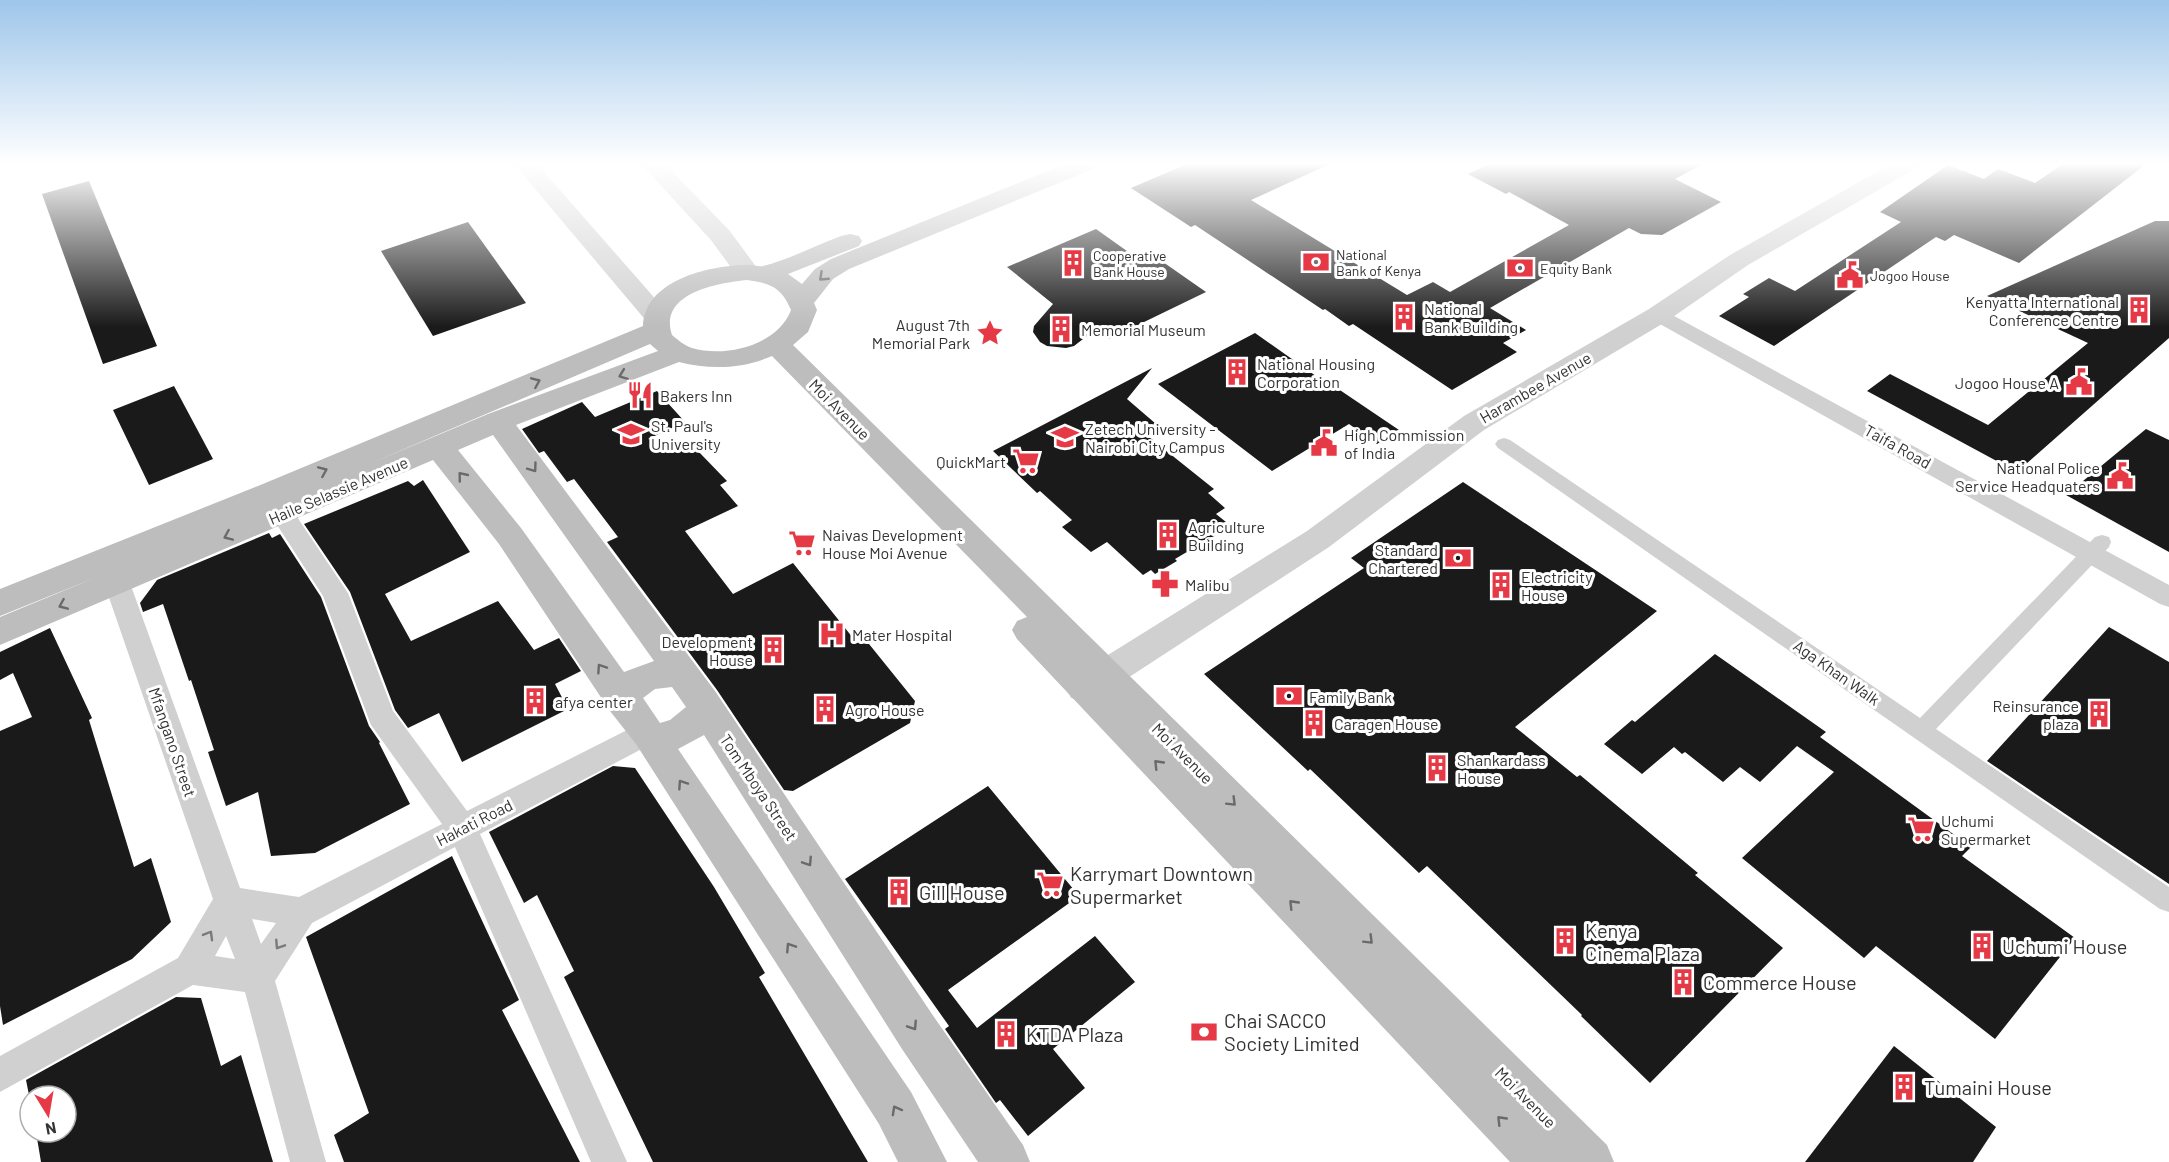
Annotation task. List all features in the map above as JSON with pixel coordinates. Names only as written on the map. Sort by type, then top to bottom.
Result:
[{"type":"main road","name":"Haile Selassie Avenue","points":[[0,603],[481,403],[657,324],[663,305],[690,284],[708,278],[756,273],[899,218]]},
{"type":"main road","points":[[803,300],[824,274],[840,264],[952,218]]},
{"type":"main road","points":[[657,324],[667,347],[697,359],[718,360],[766,349],[783,340],[798,326],[804,312],[803,300],[793,288],[756,273]]},
{"type":"main road","name":"Moi Avenue","points":[[766,349],[987,585],[1094,681],[1590,1162]]},
{"type":"main road","name":"Haile Selassie Avenue","points":[[0,632],[439,447],[481,403],[678,353]]},
{"type":"main road","name":"Tom Mboya Street","points":[[481,403],[649,626],[706,708],[918,1033],[1006,1162]]},
{"type":"main road","points":[[439,447],[510,536],[649,737],[895,1108],[922,1162]]},
{"type":"main road","points":[[623,701],[629,688],[639,681],[679,672]]},
{"type":"main road","name":"Moi Avenue","points":[[1094,681],[1542,1162]]},
{"type":"main road","points":[[649,737],[681,733],[697,720],[706,708]]},
{"type":"street","points":[[570,218],[657,324]]},
{"type":"street","points":[[704,218],[756,273]]},
{"type":"street","name":"Harambee Avenue","points":[[1094,681],[1318,539],[1474,423],[1665,310],[1739,260],[1812,218]]},
{"type":"street","name":"Taifa Road","points":[[1665,310],[2097,548],[2169,597]]},
{"type":"street","name":"Aga Khan Walk","points":[[1504,444],[2169,901]]},
{"type":"street","points":[[282,514],[335,592],[381,717],[462,828],[609,1162]]},
{"type":"street","points":[[1921,731],[2097,548]]},
{"type":"street","name":"Taifa Road","points":[[2097,548],[2169,578]]},
{"type":"street","name":"Mfangano Street","points":[[117,583],[258,978]]},
{"type":"street","name":"Hakati Road","points":[[301,912],[462,828],[649,737]]},
{"type":"street","points":[[0,1075],[190,969],[229,901],[301,912],[258,978],[308,1162]]},
{"type":"street","points":[[190,969],[258,978]]},
{"type":"building","points":[[51,218],[104,218],[157,346],[103,364]]},
{"type":"building","points":[[1178,218],[1281,218],[1407,295],[1433,282],[1450,292],[1569,225],[1557,218],[1692,218],[1662,235],[1641,234],[1629,228],[1490,308],[1526,330],[1503,343],[1517,352],[1452,390],[1353,324],[1349,326],[1325,309],[1323,310],[1195,225],[1191,227]]},
{"type":"building","points":[[1893,218],[2076,218],[2019,263],[1954,235],[1945,241],[1936,237],[1774,346],[1719,316],[1749,297],[1743,294],[1769,278],[1795,291],[1901,222]]},
{"type":"building","points":[[2155,221],[2169,221],[2169,338],[2017,472],[1867,391],[1890,374],[1988,425],[2088,343],[1987,296]]},
{"type":"building","points":[[468,222],[526,303],[433,336],[381,251]]},
{"type":"building","points":[[1096,229],[1141,261],[1153,255],[1206,292],[1109,339],[1096,329],[1074,346],[1066,348],[1047,346],[1040,342],[1033,332],[1034,326],[1053,304],[1007,267]]},
{"type":"building","points":[[1255,333],[1323,381],[1325,380],[1399,430],[1377,444],[1349,424],[1272,471],[1158,384]]},
{"type":"building","points":[[1152,368],[1127,399],[1163,430],[1149,437],[1214,489],[1208,493],[1225,508],[1216,514],[1231,526],[1175,559],[1177,561],[1155,574],[1151,570],[1143,575],[1107,542],[1091,552],[1062,527],[1072,520],[1040,491],[1037,493],[993,451]]},
{"type":"building","points":[[174,386],[213,459],[149,485],[113,410]]},
{"type":"building","points":[[657,391],[685,422],[648,439],[696,449],[727,481],[720,485],[738,506],[685,531],[733,594],[793,563],[857,643],[865,639],[915,701],[910,723],[793,791],[784,790],[717,690],[607,542],[618,537],[574,479],[567,482],[544,451],[539,453],[522,429],[582,402],[595,417]]},
{"type":"building","name":"National Police Service Headquaters","points":[[2146,429],[2169,440],[2169,552],[2066,495]]},
{"type":"building","points":[[423,480],[470,552],[385,594],[411,641],[498,601],[534,650],[559,638],[581,671],[555,684],[568,709],[462,762],[439,713],[408,728],[395,710],[350,592],[304,524],[408,481],[414,486]]},
{"type":"building","points":[[1463,482],[1657,611],[1515,727],[1577,777],[1580,775],[1698,873],[1695,875],[1783,948],[1650,1083],[1427,866],[1419,873],[1310,769],[1308,771],[1204,674],[1364,568],[1351,558]]},
{"type":"building","points":[[269,533],[272,538],[280,534],[321,597],[369,726],[380,742],[410,804],[315,853],[271,856],[258,792],[226,806],[208,752],[214,750],[163,604],[143,612],[140,603],[157,580]]},
{"type":"building","name":"Reinsurance plaza","points":[[2109,627],[2169,662],[2169,884],[1987,761]]},
{"type":"building","points":[[50,628],[92,718],[89,720],[134,867],[151,858],[171,922],[132,959],[3,1025],[0,1006],[0,731],[32,717],[13,673],[0,680],[0,652]]},
{"type":"building","points":[[1715,654],[1826,732],[1820,737],[1971,847],[1962,856],[2075,938],[1995,1039],[1876,946],[1864,958],[1742,858],[1834,772],[1797,746],[1760,782],[1740,767],[1723,782],[1685,752],[1682,754],[1674,747],[1642,774],[1604,744],[1632,720],[1635,722]]},
{"type":"building","points":[[613,766],[635,768],[714,887],[765,973],[759,977],[868,1162],[653,1162],[564,977],[574,971],[537,895],[524,903],[489,832]]},
{"type":"building","points":[[988,786],[1079,896],[948,990],[977,1028],[1095,936],[1135,982],[1053,1049],[1085,1088],[1028,1136],[1000,1100],[996,1103],[945,1029],[949,1026],[845,879]]},
{"type":"building","points":[[452,856],[519,1000],[502,1010],[580,1162],[344,1162],[334,1135],[369,1113],[306,937]]},
{"type":"building","points":[[176,997],[201,998],[221,1066],[241,1055],[273,1162],[41,1162],[38,1144],[78,1144],[78,1084],[27,1084],[26,1080]]},
{"type":"building","name":"Tumaini House","points":[[1894,1046],[1996,1127],[1973,1162],[1805,1162]]},
{"type":"place","name":"National Bank of Kenya","points":[[1316,262]]},
{"type":"place","name":"Cooperative Bank House","points":[[1073,263]]},
{"type":"place","name":"Equity Bank","points":[[1520,268]]},
{"type":"place","name":"Jogoo House","points":[[1850,275]]},
{"type":"place","name":"Kenyatta International Conference Centre","points":[[2139,310]]},
{"type":"place","name":"National Bank Building","points":[[1404,317]]},
{"type":"place","name":"Memorial Museum","points":[[1061,329]]},
{"type":"place","name":"August 7th Memorial Park","points":[[990,333]]},
{"type":"place","name":"National Housing Corporation","points":[[1237,372]]},
{"type":"place","name":"Jogoo House A","points":[[2079,382]]},
{"type":"place","name":"Bakers Inn","points":[[640,395]]},
{"type":"place","name":"St. Paul's University","points":[[631,434]]},
{"type":"place","name":"Zetech University - Nairobi City Campus","points":[[1065,437]]},
{"type":"place","name":"High Commission of India","points":[[1324,443]]},
{"type":"place","name":"QuickMart","points":[[1026,461]]},
{"type":"place","name":"National Police Service Headquaters","points":[[2120,476]]},
{"type":"place","name":"Agriculture Building","points":[[1168,535]]},
{"type":"place","name":"Naivas Development House Moi Avenue","points":[[802,543]]},
{"type":"place","name":"Standard Chartered","points":[[1458,558]]},
{"type":"place","name":"Malibu","points":[[1165,584]]},
{"type":"place","name":"Electricity House","points":[[1501,585]]},
{"type":"place","name":"Mater Hospital","points":[[832,634]]},
{"type":"place","name":"Development House","points":[[773,650]]},
{"type":"place","name":"Family Bank","points":[[1289,696]]},
{"type":"place","name":"afya center","points":[[535,701]]},
{"type":"place","name":"Agro House","points":[[825,709]]},
{"type":"place","name":"Reinsurance plaza","points":[[2099,714]]},
{"type":"place","name":"Caragen House","points":[[1314,723]]},
{"type":"place","name":"Shankardass House","points":[[1437,768]]},
{"type":"place","name":"Uchumi Supermarket","points":[[1921,829]]},
{"type":"place","name":"Karrymart Downtown Supermarket","points":[[1050,884]]},
{"type":"place","name":"Gill House","points":[[899,892]]},
{"type":"place","name":"Kenya Cinema Plaza","points":[[1565,941]]},
{"type":"place","name":"Uchumi House","points":[[1982,946]]},
{"type":"place","name":"Commerce House","points":[[1683,982]]},
{"type":"place","name":"Chai SACCO Society Limited","points":[[1204,1032]]},
{"type":"place","name":"KTDA Plaza","points":[[1006,1034]]},
{"type":"place","name":"Tumaini House","points":[[1904,1087]]}]
